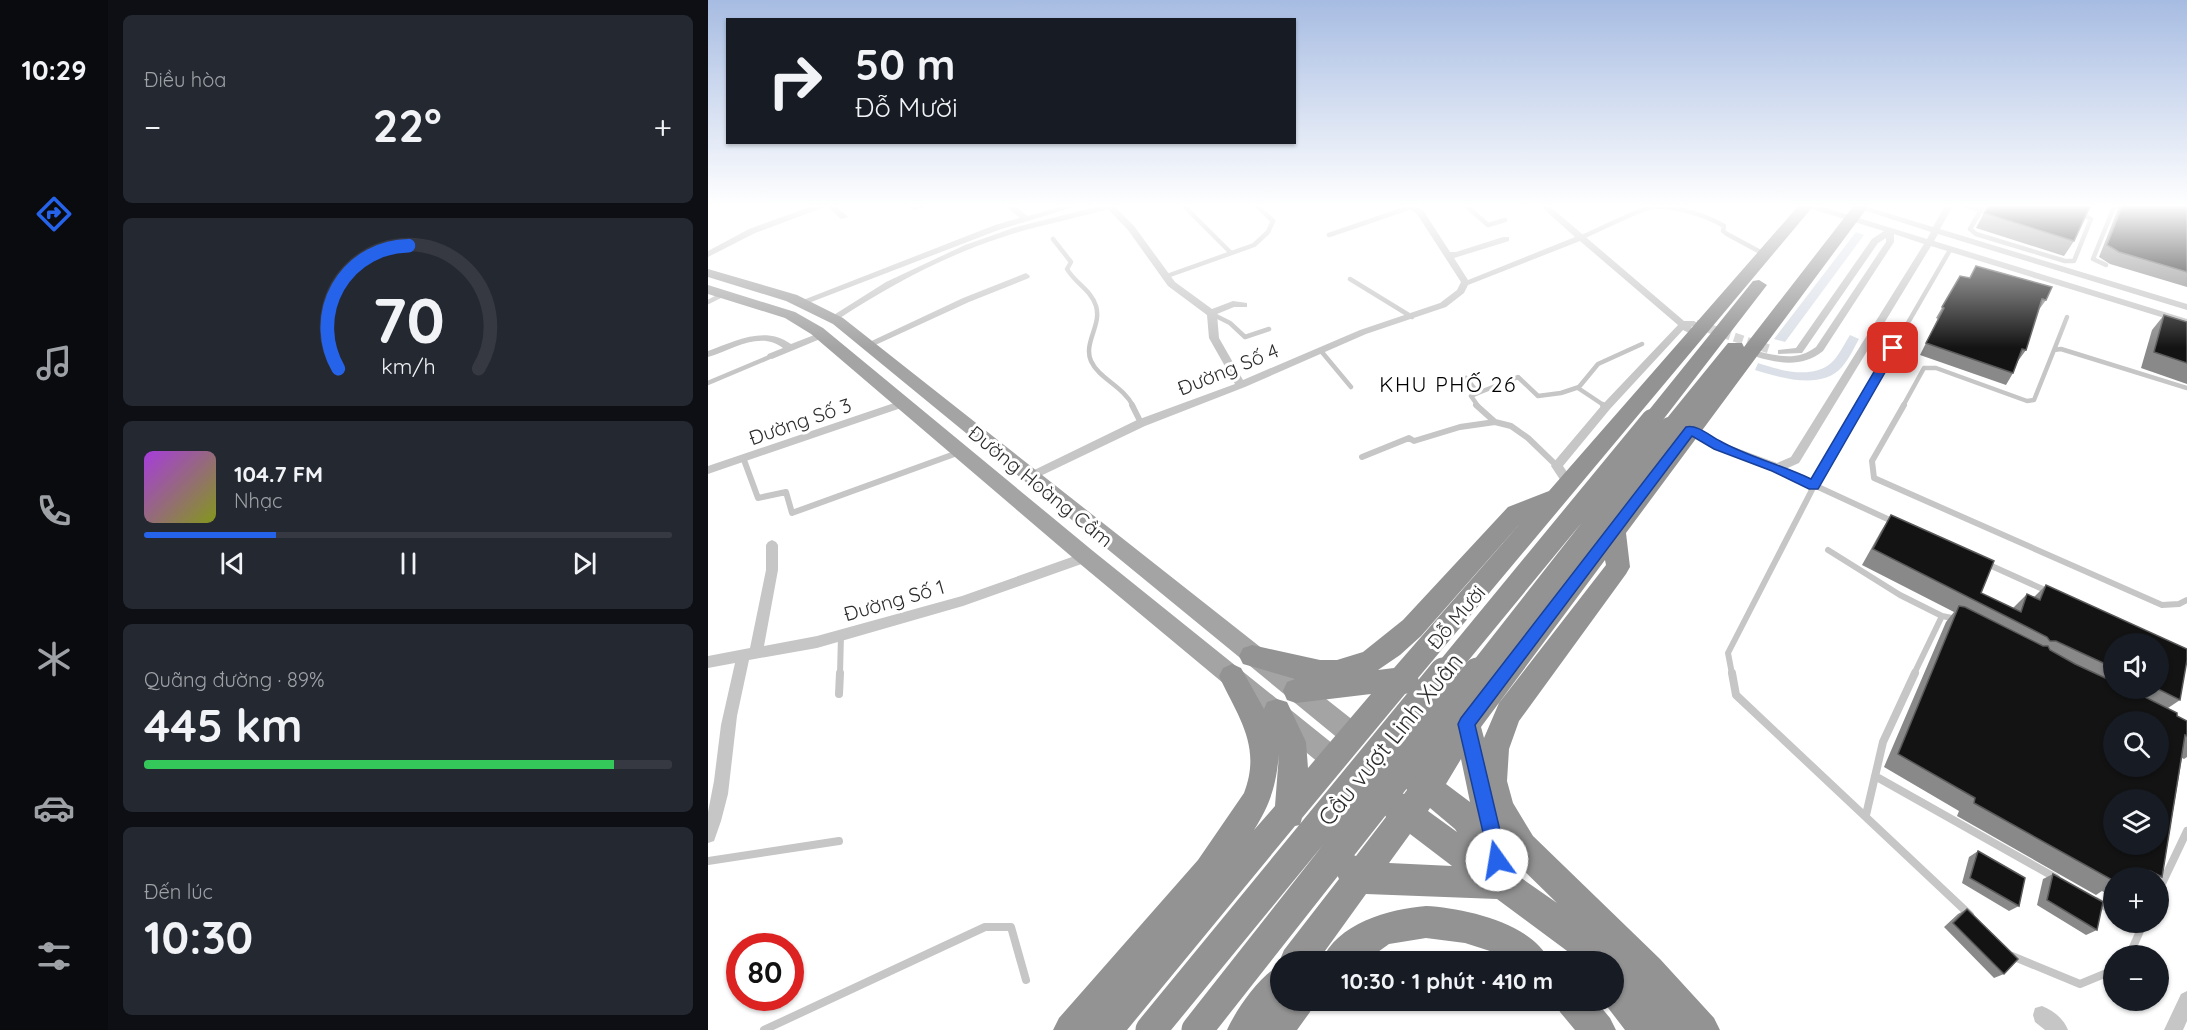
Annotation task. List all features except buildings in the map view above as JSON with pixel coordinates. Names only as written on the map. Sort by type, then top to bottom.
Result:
[{"type":"highway","points":[[1304,951],[1428,786],[1467,724],[1614,533],[1671,426],[1704,370],[1783,252]]},
{"type":"highway","points":[[1671,426],[1704,370],[1812,252]]},
{"type":"highway","points":[[1671,426],[1816,252]]},
{"type":"highway","name":"Đỗ Mười","points":[[1104,1030],[1764,254]]},
{"type":"highway","points":[[1615,431],[1704,370]]},
{"type":"highway","name":"Cầu vượt Linh Xuân","points":[[1151,1030],[1671,426]]},
{"type":"highway","name":"Cầu vượt Linh Xuân","points":[[1197,1030],[1671,426]]},
{"type":"highway","points":[[1071,1030],[1209,872],[1255,802],[1262,783],[1265,752],[1242,666],[1339,674],[1369,662],[1398,642],[1429,612],[1516,513],[1564,490]]},
{"type":"highway","points":[[1614,533],[1618,567],[1509,712],[1497,736],[1491,758],[1494,791],[1509,826],[1522,847],[1648,971],[1702,1030]]},
{"type":"highway","points":[[1401,679],[1467,724],[1503,883],[1359,878],[1289,814],[1294,762],[1286,701],[1401,679]]},
{"type":"highway","points":[[1344,748],[1428,786],[1466,818],[1503,883]]},
{"type":"highway","points":[[1344,748],[1406,813],[1503,883],[1585,950]]},
{"type":"highway","points":[[1351,951],[1387,928],[1437,922],[1462,924],[1504,942],[1517,951]]},
{"type":"highway","points":[[1624,971],[1676,1030]]},
{"type":"highway","points":[[1245,1030],[1270,997]]},
{"type":"highway","points":[[1624,1001],[1647,1030]]},
{"type":"highway","points":[[1275,1030],[1290,1011]]},
{"type":"highway","points":[[1582,1011],[1598,1030]]},
{"type":"main road","name":"Đường Hoàng Cầm","points":[[708,273],[803,302],[834,318],[1030,477],[1242,666],[1344,748]]},
{"type":"main road","name":"Đường Hoàng Cầm","points":[[708,289],[790,315],[822,335],[1086,557],[1242,666]]},
{"type":"street","points":[[803,302],[931,252]]},
{"type":"street","points":[[834,318],[869,294],[955,252]]},
{"type":"street","points":[[1149,252],[1171,284],[1212,313]]},
{"type":"street","points":[[1446,252],[1465,282],[1469,283],[1545,252]]},
{"type":"street","points":[[1448,255],[1466,252]]},
{"type":"street","points":[[1564,490],[1557,466],[1606,407],[1689,326],[1600,252]]},
{"type":"street","points":[[1867,252],[1799,351],[1765,352],[1776,359],[1802,360],[1812,357],[1820,349],[1883,252]]},
{"type":"street","points":[[1671,426],[1777,468],[1795,460],[1923,252]]},
{"type":"street","points":[[1957,252],[2187,322]]},
{"type":"street","points":[[2017,252],[2187,307]]},
{"type":"street","points":[[868,345],[966,300],[1026,276]]},
{"type":"street","name":"Đường Số 4","points":[[1030,477],[1141,423],[1241,385],[1363,332],[1443,305],[1461,291],[1465,282]]},
{"type":"street","points":[[1212,313],[1233,304],[1244,305]]},
{"type":"street","points":[[1212,313],[1214,339],[1241,385]]},
{"type":"street","points":[[708,354],[768,335],[783,340],[790,348]]},
{"type":"street","points":[[772,356],[822,335]]},
{"type":"street","name":"Đường Số 3","points":[[708,470],[744,460],[903,404]]},
{"type":"street","points":[[708,835],[718,812],[722,792],[729,722],[750,655],[772,570],[772,545]]},
{"type":"street","name":"Đường Số 1","points":[[708,662],[841,635],[963,601],[1086,557]]},
{"type":"street","points":[[2173,1030],[2187,1000]]},
{"type":"street","points":[[2042,1015],[2059,1030]]},
{"type":"lane","points":[[1063,252],[1071,262],[1067,269],[1070,274],[1092,298],[1096,306],[1093,336],[1088,351],[1092,364],[1125,392],[1141,423]]},
{"type":"lane","points":[[1949,252],[1814,486],[1728,653],[1736,695],[1975,919]]},
{"type":"lane","points":[[2021,252],[2056,260],[2074,261],[2078,252]]},
{"type":"lane","points":[[2096,252],[2093,259],[2106,265]]},
{"type":"lane","points":[[1167,276],[1231,253]]},
{"type":"lane","points":[[1350,279],[1412,317]]},
{"type":"lane","points":[[708,302],[724,293]]},
{"type":"lane","points":[[1212,313],[1230,323],[1245,337],[1269,329]]},
{"type":"lane","points":[[2067,317],[2034,400],[2026,401],[1936,368],[1924,368],[1872,461],[1874,478],[2162,605],[2179,604],[2187,600]]},
{"type":"lane","points":[[1495,422],[1471,399],[1471,396],[1518,377],[1538,396],[1552,396],[1578,388],[1585,382],[1589,370],[1605,360],[1642,344]]},
{"type":"lane","points":[[2054,350],[2061,349],[2187,388]]},
{"type":"lane","points":[[1321,351],[1351,387]]},
{"type":"lane","points":[[708,383],[772,356]]},
{"type":"lane","points":[[1466,378],[1478,393]]},
{"type":"lane","points":[[1578,388],[1606,407]]},
{"type":"lane","points":[[1362,457],[1409,438],[1414,441],[1460,427],[1495,422],[1511,426],[1557,466]]},
{"type":"lane","points":[[744,460],[759,498],[786,492],[792,513],[960,452]]},
{"type":"lane","points":[[1777,468],[1899,524]]},
{"type":"lane","points":[[1828,550],[1892,590],[1942,616],[1953,617],[1962,622]]},
{"type":"lane","points":[[1974,558],[2059,597]]},
{"type":"lane","points":[[1866,815],[1883,742],[1942,616]]},
{"type":"lane","points":[[839,694],[841,635]]},
{"type":"lane","points":[[1875,776],[2064,883]]},
{"type":"lane","points":[[2169,869],[2187,831]]},
{"type":"lane","points":[[708,861],[839,841]]},
{"type":"lane","points":[[2084,894],[2103,905]]},
{"type":"lane","points":[[764,1030],[985,927],[1011,927],[1026,980]]},
{"type":"lane","points":[[2008,951],[2016,959],[2080,984],[2103,975]]},
{"type":"shaded area","points":[[1841,252],[1851,252],[1785,342],[1774,339]]},
{"type":"shaded area","points":[[1850,335],[1859,339],[1849,357],[1842,367],[1823,379],[1800,380],[1755,370],[1758,363],[1795,372],[1823,368],[1836,357]]},
{"type":"tunnel","points":[[1696,324],[1769,349]]},
{"type":"district","name":"KHU PHỐ 26","points":[[1448,384]]},
{"type":"route","points":[[1497,860],[1467,724],[1690,430],[1719,446],[1777,468],[1814,486],[1893,348]]}]
